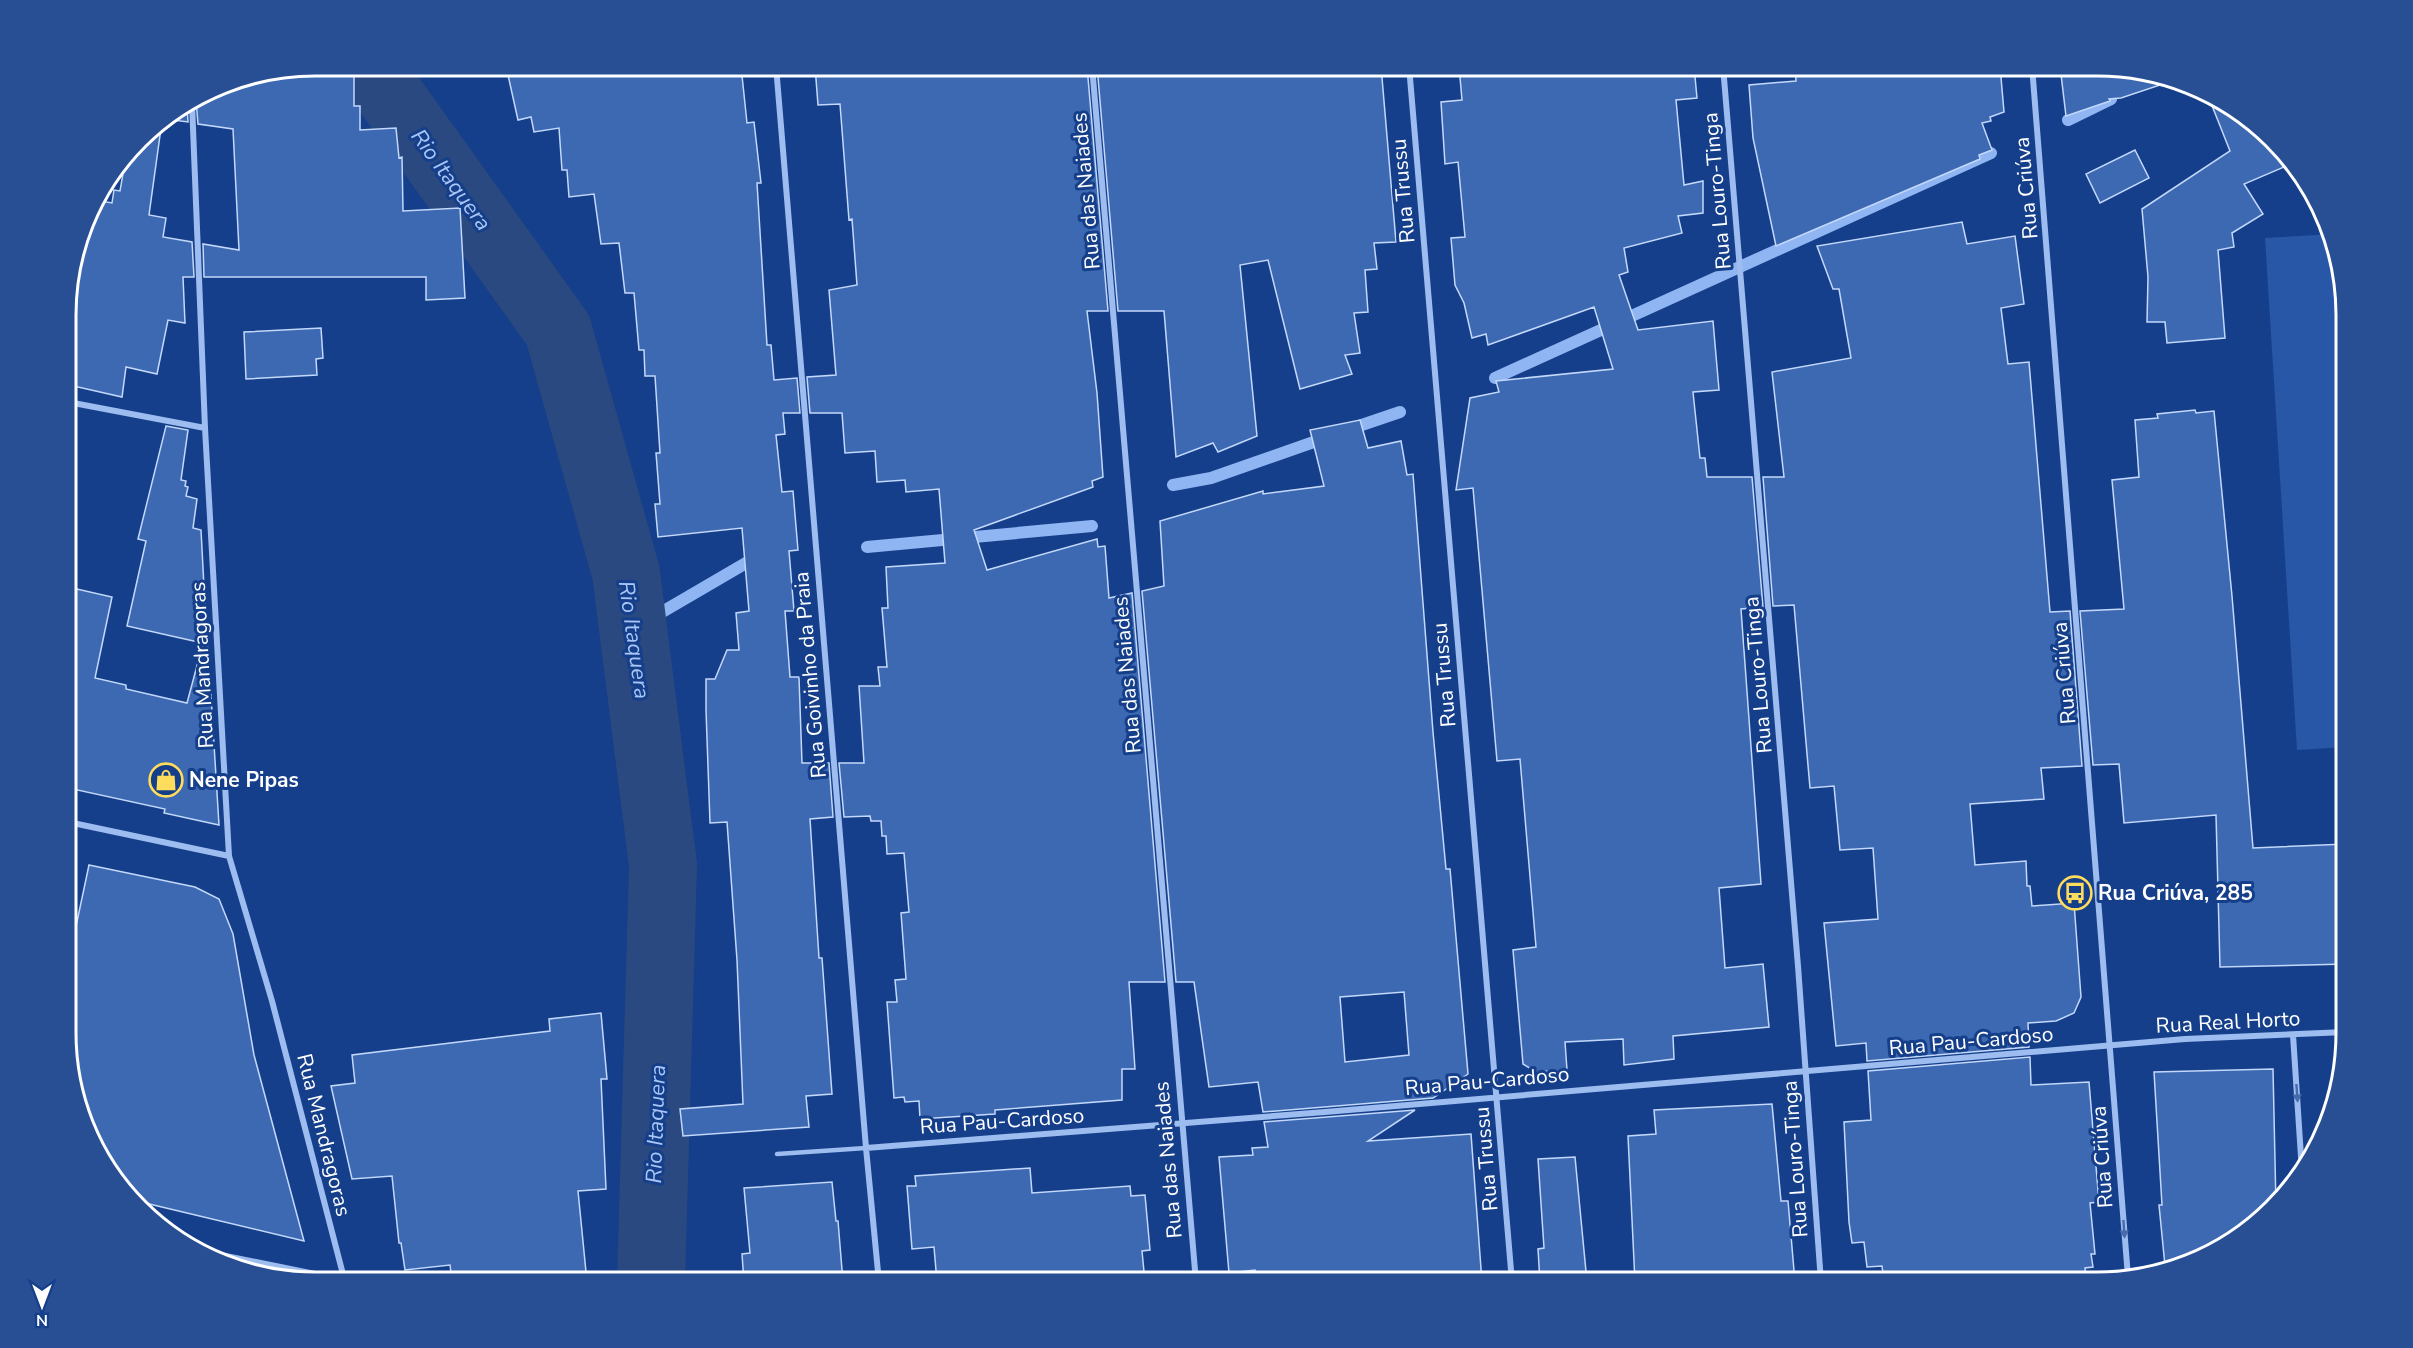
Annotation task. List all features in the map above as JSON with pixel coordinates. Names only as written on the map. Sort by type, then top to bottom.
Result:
[{"type":"street","name":"Rua Goivinho da Praia","points":[[777,76],[878,1272]]},
{"type":"street","name":"Rua das Naiades","points":[[1093,76],[1195,1272]]},
{"type":"street","name":"Rua Trussu","points":[[1410,76],[1511,1272]]},
{"type":"street","name":"Rua Louro-Tinga","points":[[1724,76],[1796,942],[1820,1272]]},
{"type":"street","name":"Rua Criúva","points":[[2033,76],[2127,1269]]},
{"type":"street","name":"Rua Mandragoras","points":[[192,111],[205,428],[229,856],[272,1001],[343,1272]]},
{"type":"street","points":[[76,404],[205,428]]},
{"type":"street","points":[[76,824],[229,856]]},
{"type":"street","name":"Rua Real Horto","points":[[2110,1045],[2185,1039],[2336,1033]]},
{"type":"street","points":[[2293,1035],[2301,1157]]},
{"type":"street","name":"Rua Pau-Cardoso","points":[[866,1148],[1181,1124],[2110,1045]]},
{"type":"street","points":[[239,1259],[292,1270]]},
{"type":"lane","points":[[777,1154],[866,1148]]},
{"type":"shaded area","points":[[2322,235],[2332,269],[2336,300],[2336,748],[2297,750],[2265,238]]},
{"type":"building","points":[[354,76],[354,106],[360,106],[360,130],[396,128],[399,158],[402,157],[403,211],[460,208],[465,298],[426,300],[426,277],[204,277],[203,244],[239,250],[233,129],[198,124],[197,109],[239,89],[269,81],[300,77]]},
{"type":"building","points":[[508,76],[742,76],[747,123],[754,122],[761,183],[757,183],[767,345],[771,345],[774,380],[797,378],[800,413],[783,413],[785,434],[776,435],[782,492],[793,491],[798,550],[789,551],[794,611],[785,611],[790,677],[799,677],[802,763],[829,763],[833,817],[810,819],[819,958],[822,958],[832,1094],[806,1096],[809,1127],[683,1136],[680,1109],[743,1104],[737,960],[727,822],[710,823],[706,710],[706,679],[715,679],[727,650],[739,650],[736,613],[749,611],[742,528],[658,537],[655,504],[660,504],[656,453],[660,453],[655,376],[645,376],[644,350],[639,350],[634,293],[625,293],[619,243],[601,244],[594,194],[569,197],[567,170],[562,170],[559,128],[534,132],[531,117],[518,120]]},
{"type":"building","points":[[816,76],[1088,76],[1108,311],[1087,311],[1097,393],[1103,477],[1092,481],[1093,487],[974,530],[987,570],[1097,539],[1098,547],[1105,546],[1109,598],[1132,593],[1165,982],[1129,982],[1135,1069],[1122,1069],[1122,1100],[995,1110],[995,1114],[920,1119],[919,1101],[905,1102],[904,1097],[894,1098],[887,1002],[897,1002],[895,980],[906,979],[901,913],[909,912],[904,853],[887,854],[886,836],[882,836],[881,821],[871,821],[870,816],[844,817],[839,763],[864,763],[859,686],[880,686],[878,667],[887,667],[882,608],[888,608],[886,567],[945,563],[939,489],[906,492],[905,480],[877,482],[875,451],[845,453],[842,413],[810,413],[807,377],[836,375],[829,290],[857,285],[852,219],[849,220],[840,104],[818,105]]},
{"type":"building","points":[[1098,76],[1382,76],[1396,242],[1374,243],[1377,269],[1365,270],[1368,312],[1354,313],[1360,353],[1345,355],[1352,374],[1300,389],[1268,260],[1240,265],[1257,436],[1218,452],[1213,443],[1176,457],[1164,311],[1118,311]]},
{"type":"building","points":[[1460,76],[1695,76],[1697,98],[1676,100],[1684,185],[1703,181],[1703,213],[1678,216],[1682,233],[1624,248],[1628,272],[1619,275],[1638,330],[1713,321],[1719,390],[1693,392],[1700,458],[1705,458],[1707,477],[1752,477],[1763,607],[1741,609],[1761,884],[1719,888],[1725,968],[1763,964],[1769,1027],[1673,1036],[1674,1059],[1624,1065],[1623,1039],[1565,1042],[1567,1070],[1536,1072],[1523,1064],[1513,950],[1536,947],[1520,759],[1497,761],[1473,488],[1456,490],[1470,398],[1499,392],[1496,381],[1613,369],[1594,307],[1488,345],[1486,334],[1472,338],[1464,303],[1455,285],[1451,238],[1465,237],[1458,162],[1445,164],[1441,102],[1462,100]]},
{"type":"building","points":[[1796,76],[2001,76],[2004,112],[1990,117],[1991,121],[1982,123],[1992,150],[1979,155],[1980,159],[1776,246],[1753,138],[1749,85],[1796,81]]},
{"type":"building","points":[[2061,76],[2113,77],[2160,85],[2121,98],[2109,99],[2110,101],[2066,116]]},
{"type":"building","points":[[2212,106],[2255,136],[2284,167],[2244,184],[2263,214],[2232,233],[2234,247],[2218,250],[2225,338],[2167,343],[2165,322],[2147,322],[2148,277],[2142,209],[2230,151]]},
{"type":"building","points":[[188,114],[188,122],[178,121]]},
{"type":"building","points":[[160,134],[149,215],[166,218],[163,237],[192,242],[194,277],[183,277],[185,323],[168,320],[157,374],[126,367],[122,397],[76,387],[76,316],[81,269],[89,239],[101,210],[106,202],[112,203],[114,190],[120,191],[126,170]]},
{"type":"building","points":[[2135,150],[2149,178],[2100,203],[2086,174]]},
{"type":"building","points":[[1962,222],[1967,244],[2015,236],[2024,304],[2001,308],[2008,364],[2029,362],[2050,612],[2070,611],[2082,766],[2041,768],[2044,799],[1970,804],[1975,865],[2026,861],[2027,886],[2030,886],[2032,906],[2074,903],[2081,997],[2074,1013],[2056,1021],[2028,1023],[2029,1047],[1867,1061],[1866,1043],[1836,1046],[1824,923],[1878,919],[1873,848],[1840,850],[1834,786],[1810,788],[1794,605],[1773,606],[1763,477],[1784,477],[1772,372],[1851,358],[1839,289],[1833,289],[1817,246]]},
{"type":"building","points":[[321,328],[323,358],[316,359],[317,375],[246,379],[244,332]]},
{"type":"building","points":[[2195,410],[2196,413],[2214,411],[2253,848],[2336,844],[2336,964],[2220,967],[2216,815],[2124,823],[2119,764],[2093,765],[2080,611],[2124,609],[2112,480],[2139,477],[2135,420],[2158,418],[2157,414]]},
{"type":"building","points":[[1360,420],[1368,448],[1401,441],[1407,475],[1413,474],[1433,732],[1446,869],[1450,869],[1468,1074],[1433,1098],[1263,1112],[1258,1082],[1209,1087],[1194,982],[1176,982],[1142,591],[1164,586],[1160,521],[1263,491],[1263,494],[1324,486],[1310,430]],"holes":[[[1404,992],[1409,1055],[1345,1062],[1340,997]]]},
{"type":"building","points":[[166,426],[188,430],[181,480],[186,481],[185,486],[188,487],[186,496],[197,499],[193,528],[201,530],[207,644],[127,626],[146,541],[138,539]]},
{"type":"building","points":[[76,589],[112,597],[95,678],[126,685],[126,689],[187,703],[202,647],[208,647],[219,825],[164,813],[165,809],[76,790]]},
{"type":"building","points":[[89,865],[195,887],[219,899],[233,934],[254,1055],[304,1241],[150,1204],[126,1178],[101,1138],[89,1109],[81,1079],[76,1032],[76,926]]},
{"type":"building","points":[[601,1013],[607,1079],[601,1079],[606,1189],[578,1191],[586,1272],[451,1272],[450,1265],[405,1270],[401,1243],[399,1243],[392,1176],[352,1179],[331,1086],[355,1083],[352,1055],[550,1031],[549,1019]]},
{"type":"building","points":[[2030,1057],[2031,1085],[2089,1082],[2099,1202],[2090,1203],[2095,1254],[2091,1254],[2093,1267],[2085,1268],[2085,1272],[1883,1272],[1882,1266],[1867,1267],[1864,1242],[1852,1243],[1844,1122],[1871,1120],[1868,1071]]},
{"type":"building","points":[[2273,1069],[2276,1191],[2255,1212],[2230,1231],[2203,1247],[2165,1262],[2159,1205],[2162,1205],[2154,1072]]},
{"type":"building","points":[[1772,1104],[1781,1201],[1788,1201],[1794,1272],[1635,1272],[1628,1136],[1656,1134],[1654,1110]]},
{"type":"building","points":[[1415,1110],[1368,1141],[1471,1134],[1481,1272],[1255,1272],[1255,1270],[1229,1272],[1219,1157],[1253,1155],[1252,1148],[1268,1147],[1264,1122]]},
{"type":"building","points":[[1575,1157],[1586,1272],[1539,1272],[1538,1249],[1544,1248],[1538,1159]]},
{"type":"building","points":[[1030,1168],[1032,1193],[1130,1186],[1131,1196],[1145,1195],[1150,1250],[1142,1251],[1144,1272],[936,1272],[934,1247],[912,1249],[907,1186],[916,1186],[915,1176]]},
{"type":"building","points":[[832,1182],[842,1272],[743,1272],[742,1254],[750,1253],[744,1188]]},
{"type":"waterway","name":"Rio Itaquera","points":[[376,76],[558,330],[626,573],[663,865],[651,1272]]},
{"type":"waterway","points":[[2068,120],[2111,99]]},
{"type":"waterway","points":[[1495,378],[1991,153]]},
{"type":"waterway","points":[[1347,430],[1400,412]]},
{"type":"waterway","points":[[1173,485],[1211,478],[1328,437]]},
{"type":"waterway","points":[[867,547],[1092,526]]},
{"type":"waterway","points":[[633,629],[758,556]]},
{"type":"place","name":"Nene Pipas","points":[[166,780]]},
{"type":"place","name":"Rua Criúva, 285","points":[[2075,893]]}]
